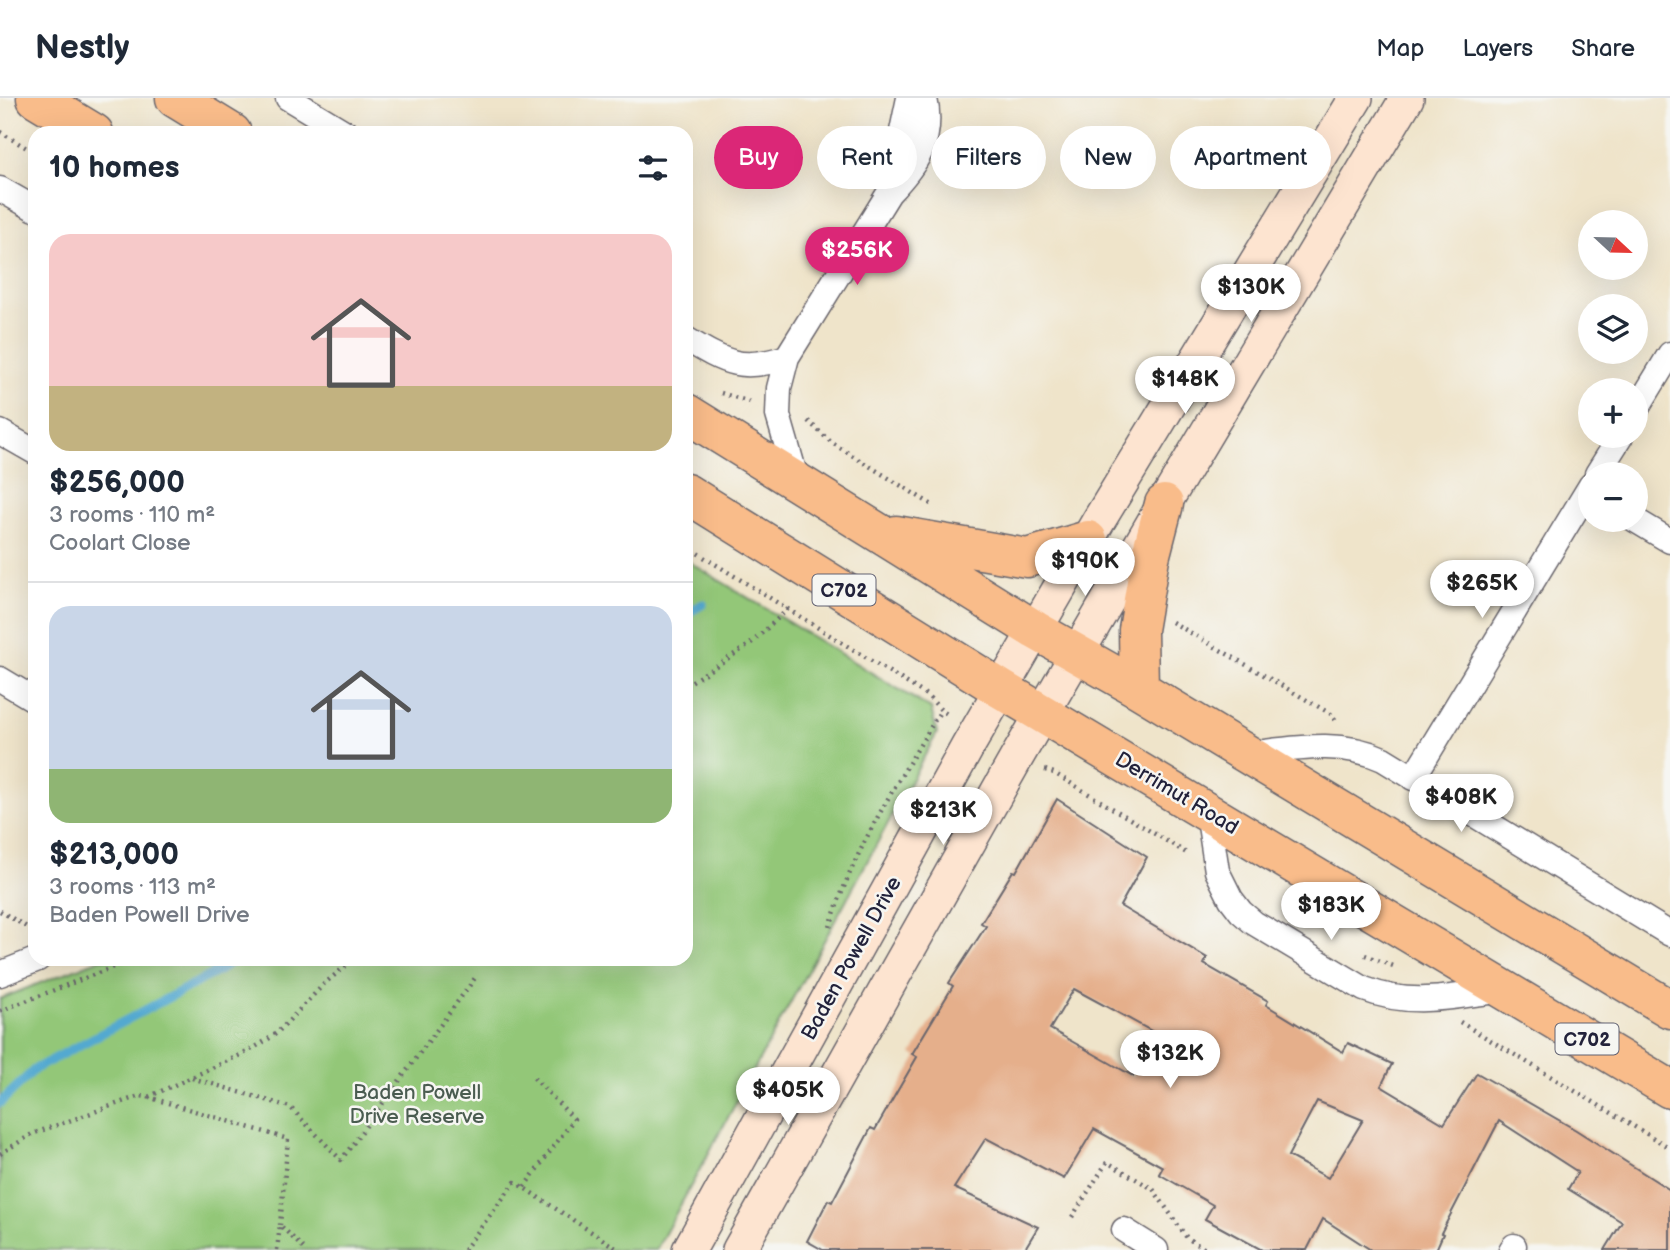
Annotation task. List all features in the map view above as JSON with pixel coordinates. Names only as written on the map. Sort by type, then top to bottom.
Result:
[{"type":"highway","points":[[36,98],[82,126]]},
{"type":"highway","points":[[175,98],[221,126]]},
{"type":"highway","points":[[700,401],[797,481],[876,531],[1035,630],[1139,689],[1670,1009]]},
{"type":"highway","name":"Derrimut Road","points":[[693,497],[1001,689],[1670,1089]]},
{"type":"highway","points":[[1139,689],[1138,630],[1150,558],[1164,503]]},
{"type":"highway","points":[[876,531],[1027,558],[1088,540]]},
{"type":"street","points":[[288,98],[334,126]]},
{"type":"street","points":[[889,193],[909,98]]},
{"type":"street","points":[[797,481],[778,415],[779,388],[788,357],[889,193],[919,157],[929,114],[925,98]]},
{"type":"street","name":"Baden Powell Drive","points":[[689,1250],[1035,630],[1356,98]]},
{"type":"street","points":[[739,1250],[1017,757],[1164,503],[1407,98]]},
{"type":"street","points":[[0,189],[28,205]]},
{"type":"street","points":[[693,343],[733,363],[765,365],[788,357]]},
{"type":"street","points":[[1648,390],[1670,354]]},
{"type":"street","points":[[0,432],[28,448]]},
{"type":"street","points":[[1413,778],[1578,507]]},
{"type":"street","points":[[1648,528],[1670,541]]},
{"type":"street","points":[[0,679],[28,696]]},
{"type":"street","points":[[1246,754],[1316,746],[1367,752],[1670,934]]},
{"type":"street","points":[[1208,812],[1214,861],[1223,886],[1241,912],[1364,989],[1383,996],[1419,1001],[1504,990]]},
{"type":"street","points":[[0,974],[28,963]]},
{"type":"street","points":[[1124,1230],[1156,1250]]},
{"type":"path","points":[[0,132],[28,149]]},
{"type":"path","points":[[700,401],[764,406],[796,404],[803,417],[832,443],[943,512]]},
{"type":"path","points":[[693,550],[928,696],[940,710],[976,733]]},
{"type":"path","points":[[693,554],[697,553]]},
{"type":"path","points":[[693,681],[749,645],[788,609]]},
{"type":"path","points":[[1164,617],[1331,714],[1339,726]]},
{"type":"path","points":[[1017,757],[1033,767],[1054,773],[1185,852]]},
{"type":"path","points":[[0,911],[28,928]]},
{"type":"path","points":[[0,1011],[116,966]]},
{"type":"path","points":[[148,1097],[247,1052],[277,1033],[325,983],[346,966]]},
{"type":"path","points":[[191,1078],[290,1107],[341,1160],[475,978]]},
{"type":"path","points":[[1451,1014],[1458,1021],[1670,1148]]},
{"type":"path","points":[[524,1188],[574,1119],[531,1075]]},
{"type":"path","points":[[0,1154],[32,1134],[139,1096],[288,1139],[277,1250]]},
{"type":"path","points":[[1072,1217],[1107,1162],[1153,1189],[1187,1238],[1207,1250]]},
{"type":"path","points":[[464,1250],[515,1182],[619,1250]]},
{"type":"path","points":[[280,1225],[305,1250]]},
{"type":"green space","name":"Baden Powell Drive Reserve","points":[[693,564],[931,709],[937,733],[656,1250],[0,1250],[0,999],[82,966],[693,966]]},
{"type":"building","points":[[1057,799],[1147,857],[1120,906],[1207,958],[1204,964],[1268,1001],[1266,1005],[1343,1052],[1348,1043],[1392,1064],[1381,1086],[1444,1124],[1477,1073],[1576,1130],[1670,1190],[1670,1250],[1605,1250],[1622,1222],[1568,1189],[1578,1172],[1499,1121],[1441,1233],[1443,1234],[1436,1250],[1371,1250],[1323,1219],[1307,1250],[1262,1250],[1205,1219],[1213,1205],[1159,1174],[1163,1167],[1094,1129],[1064,1179],[986,1138],[954,1188],[1038,1227],[1024,1250],[823,1250],[807,1241],[828,1200],[832,1202],[871,1128],[875,1130],[917,1057],[912,1054],[953,986],[949,983],[986,926],[981,923],[1013,871],[1016,872]],"holes":[[[1074,989],[1159,1035],[1133,1076],[1050,1029]],[[1317,1101],[1363,1120],[1328,1178],[1288,1156]]]},
{"type":"waterway","points":[[693,610],[703,604]]},
{"type":"waterway","points":[[0,1103],[35,1069],[225,966]]}]
